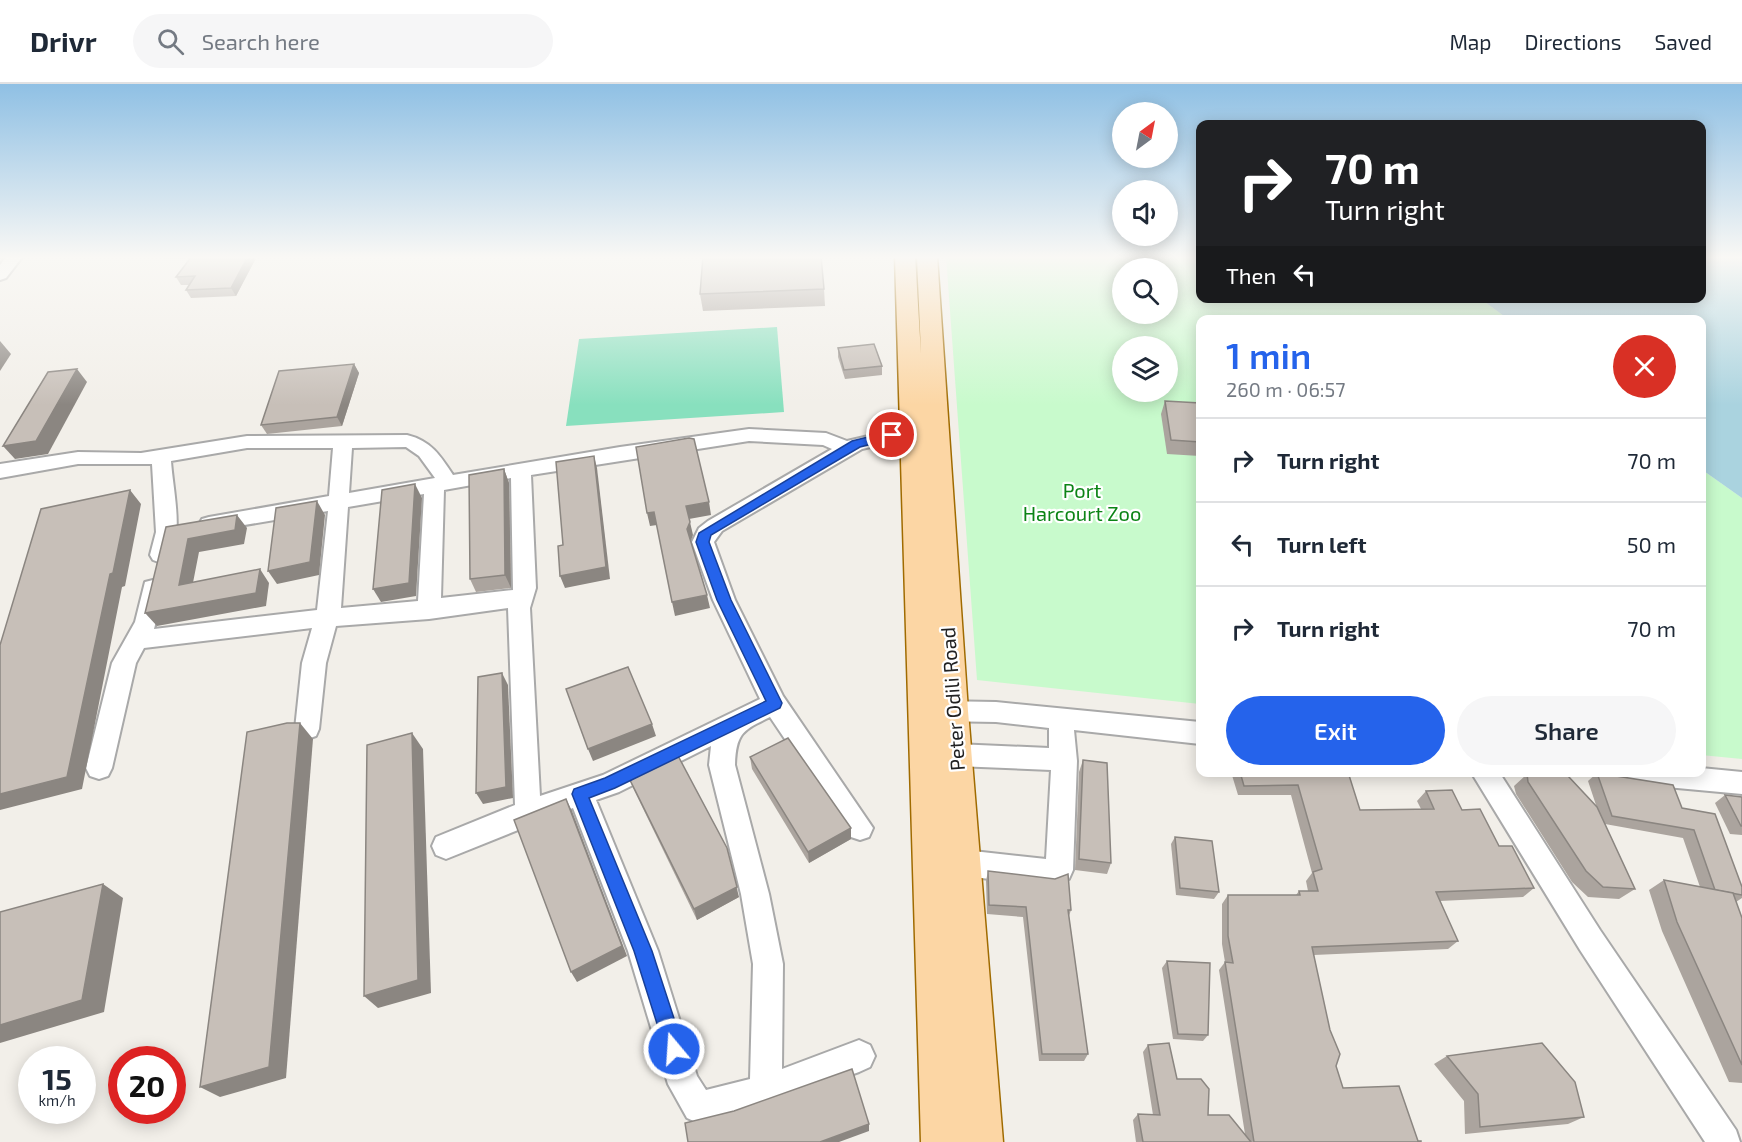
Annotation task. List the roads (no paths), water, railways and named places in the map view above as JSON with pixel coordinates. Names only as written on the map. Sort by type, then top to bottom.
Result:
[{"type":"main road","name":"Peter Odili Road","points":[[907,305],[912,432],[939,711],[956,755],[981,1142]]},
{"type":"main road","name":"Peter Odili Road","points":[[928,305],[939,711],[944,1142]]},
{"type":"street","points":[[860,828],[774,703],[724,600],[703,542],[706,533],[715,526],[847,449],[872,438],[912,432]]},
{"type":"street","points":[[166,531],[521,470],[749,435],[826,439],[847,449]]},
{"type":"street","points":[[0,471],[78,458],[141,459],[247,442],[418,443],[425,449],[441,484],[429,610]]},
{"type":"street","points":[[307,729],[314,663],[331,602],[343,442]]},
{"type":"street","points":[[99,768],[124,663],[146,622],[166,531],[161,456]]},
{"type":"street","points":[[521,470],[525,588],[521,598],[519,630],[528,812]]},
{"type":"street","points":[[136,640],[209,629],[327,617],[429,610],[521,598]]},
{"type":"street","points":[[446,846],[528,812],[610,784],[774,703]]},
{"type":"street","points":[[939,711],[1061,719],[1196,733]]},
{"type":"street","points":[[964,863],[1052,873],[1059,870],[1064,761],[1062,759],[1061,719]]},
{"type":"street","points":[[733,725],[723,747],[722,765],[755,894],[768,964],[766,1089]]},
{"type":"street","points":[[956,755],[1062,759]]},
{"type":"street","points":[[1487,777],[1590,940],[1724,1142]]},
{"type":"street","points":[[1677,777],[1742,783]]},
{"type":"street","points":[[580,794],[643,951],[689,1095],[698,1107],[766,1089],[859,1056]]},
{"type":"water","points":[[1490,305],[1742,305],[1742,498],[1706,473],[1706,315],[1503,315]]},
{"type":"park label","name":"Port Harcourt Zoo","points":[[1082,502]]}]
